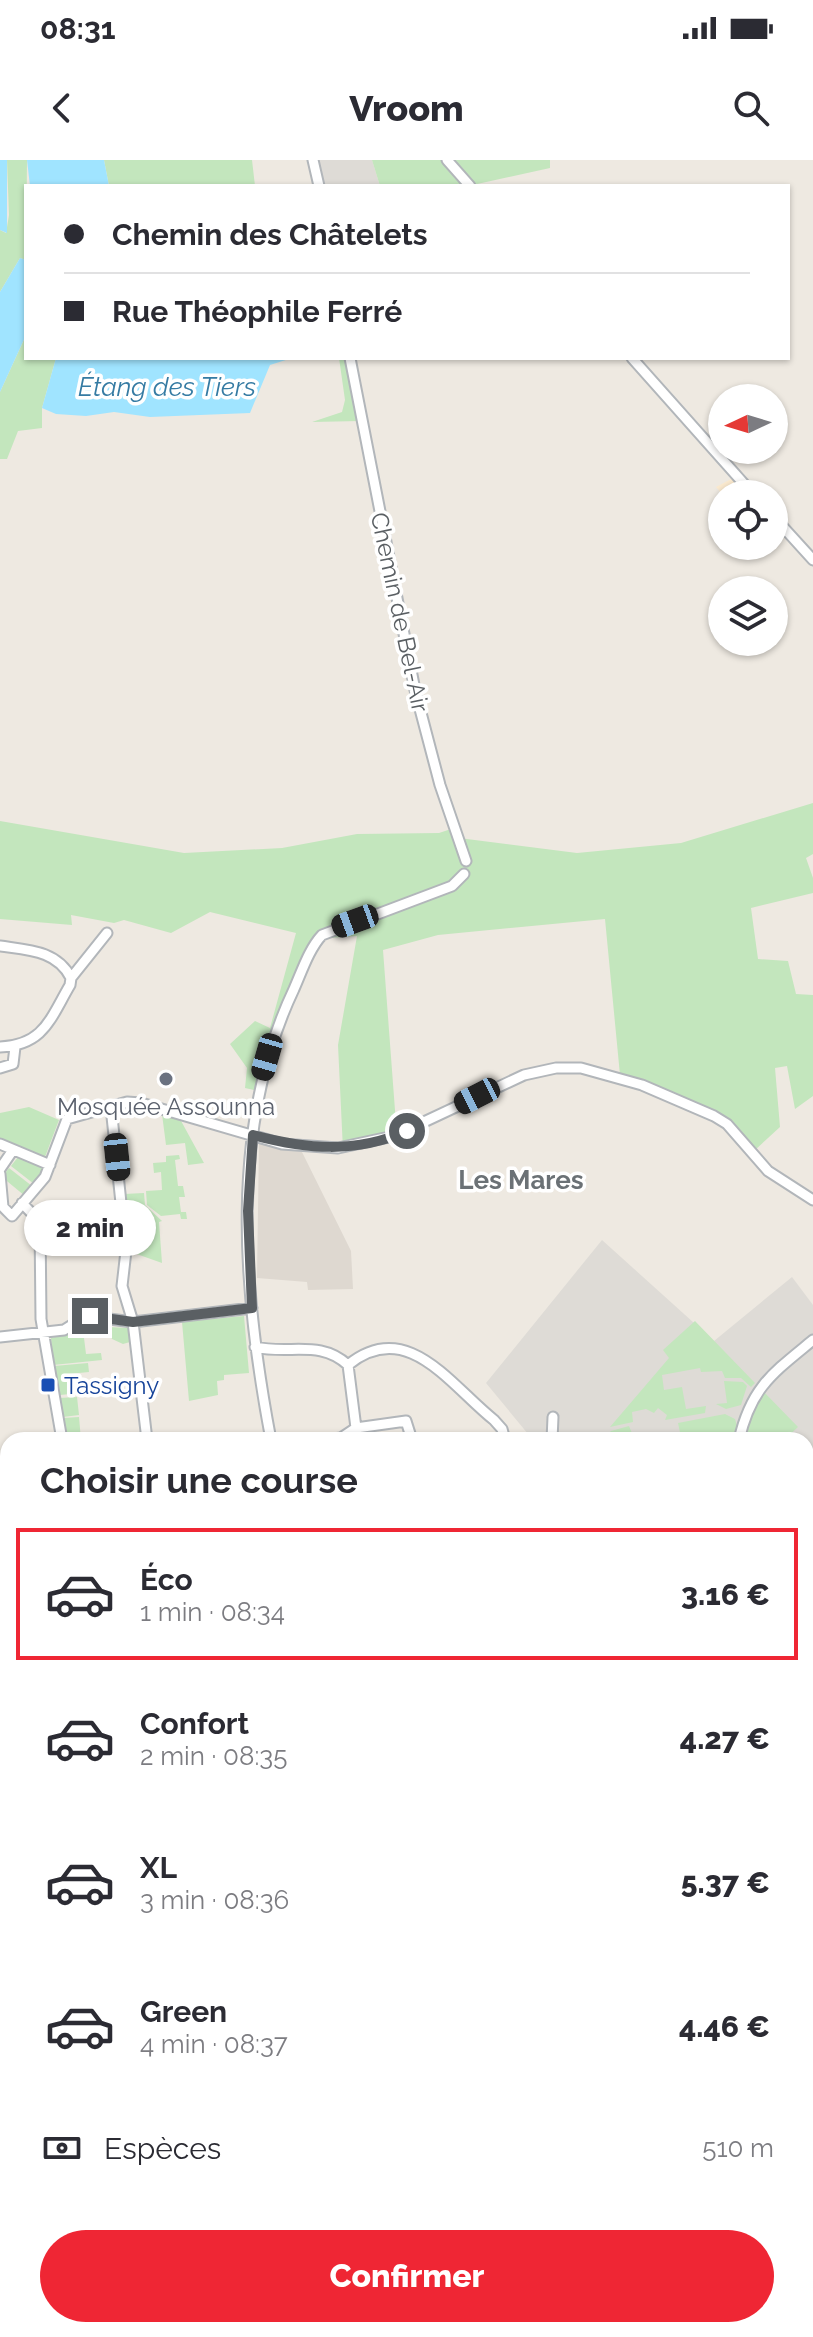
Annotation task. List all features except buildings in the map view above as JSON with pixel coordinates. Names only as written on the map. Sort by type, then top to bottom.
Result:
[{"type":"street","points":[[313,160],[319,184]]},
{"type":"street","points":[[447,160],[468,184]]},
{"type":"street","name":"Chemin de Bel-Air","points":[[350,360],[415,690],[440,785],[466,861]]},
{"type":"street","points":[[634,360],[741,480]]},
{"type":"street","points":[[788,532],[813,560]]},
{"type":"street","points":[[270,1432],[255,1347],[248,1211],[258,1088],[276,1027],[320,937],[455,885],[464,874]]},
{"type":"street","points":[[69,974],[107,933]]},
{"type":"street","points":[[0,946],[42,952],[69,974],[70,985],[39,1037],[15,1047],[0,1047]]},
{"type":"street","points":[[0,1068],[13,1064],[15,1047]]},
{"type":"street","points":[[13,1150],[0,1172],[3,1207],[12,1216],[45,1177],[67,1119],[111,1107],[138,1102],[301,1147],[366,1144],[394,1136],[524,1075],[574,1068],[642,1085],[714,1116],[727,1124],[768,1171],[813,1200]]},
{"type":"street","points":[[111,1107],[126,1251],[122,1286],[133,1322],[146,1432]]},
{"type":"street","points":[[0,1144],[50,1165]]},
{"type":"street","points":[[22,1203],[40,1222],[38,1285],[61,1432]]},
{"type":"street","points":[[0,1337],[64,1330],[86,1316],[133,1322],[252,1308]]},
{"type":"street","points":[[741,1432],[750,1400],[764,1380],[813,1340]]},
{"type":"street","points":[[255,1347],[271,1350],[319,1348],[348,1365]]},
{"type":"street","points":[[348,1365],[366,1351],[410,1350],[419,1354],[503,1432]]},
{"type":"street","points":[[348,1365],[356,1428]]},
{"type":"street","points":[[552,1432],[553,1417]]},
{"type":"street","points":[[350,1432],[356,1428],[406,1421],[409,1432]]},
{"type":"shaded area","points":[[315,160],[372,160],[379,184],[321,184]]},
{"type":"shaded area","points":[[259,1141],[302,1152],[351,1251],[353,1289],[308,1290],[307,1282],[257,1278]]},
{"type":"shaded area","points":[[602,1240],[714,1341],[792,1277],[813,1305],[813,1432],[526,1432],[486,1383]]},
{"type":"green space","points":[[7,160],[27,160],[24,259],[20,258],[0,292],[0,230],[6,233],[9,215]]},
{"type":"green space","points":[[104,160],[252,160],[255,184],[109,184]]},
{"type":"green space","points":[[372,160],[550,160],[550,168],[477,184],[379,184]]},
{"type":"green space","points":[[24,339],[24,360],[55,360],[42,408],[42,428],[18,431],[7,459],[0,459],[0,392]]},
{"type":"green space","points":[[339,360],[348,360],[360,421],[312,422],[342,412],[345,400]]},
{"type":"green space","points":[[813,803],[813,854],[806,858],[813,878],[813,893],[751,908],[758,959],[788,961],[796,994],[813,995],[813,1096],[795,1109],[787,1066],[775,1068],[780,1127],[754,1151],[715,1110],[620,1075],[605,919],[438,935],[383,950],[397,1137],[343,1150],[338,1045],[357,936],[316,939],[275,1028],[254,1090],[245,1088],[247,1068],[230,1044],[255,1021],[270,1028],[296,933],[210,912],[171,933],[124,920],[114,923],[71,915],[72,925],[0,919],[0,821],[184,853],[282,848],[357,834],[439,833],[454,828],[459,838],[577,853],[681,843]]},
{"type":"green space","points":[[29,1107],[59,1120],[45,1157],[0,1139],[0,1113]]},
{"type":"green space","points":[[162,1114],[180,1119],[204,1163],[188,1165],[185,1143],[166,1145]]},
{"type":"green space","points":[[179,1155],[180,1159],[175,1160],[178,1186],[183,1186],[185,1197],[179,1197],[181,1212],[186,1212],[187,1219],[181,1219],[180,1214],[161,1216],[147,1205],[146,1191],[162,1190],[161,1172],[154,1173],[153,1163],[166,1162],[166,1156]]},
{"type":"green space","points":[[18,1157],[44,1167],[34,1184],[11,1166]]},
{"type":"green space","points":[[9,1168],[32,1186],[25,1196],[2,1177]]},
{"type":"green space","points":[[144,1193],[145,1205],[162,1221],[159,1222],[162,1263],[131,1252],[124,1194]]},
{"type":"green space","points":[[244,1316],[249,1373],[224,1375],[224,1380],[217,1381],[218,1395],[189,1401],[182,1322]]},
{"type":"green space","points":[[87,1321],[106,1326],[103,1335],[84,1338],[86,1354],[101,1353],[102,1360],[53,1365],[51,1338],[68,1334]]},
{"type":"green space","points":[[695,1321],[755,1383],[751,1387],[741,1378],[725,1378],[722,1371],[701,1372],[700,1368],[662,1375],[664,1390],[682,1387],[686,1409],[706,1406],[705,1413],[665,1420],[667,1415],[658,1408],[654,1413],[646,1409],[632,1412],[633,1422],[610,1427],[669,1358],[663,1350]]},
{"type":"green space","points":[[108,1327],[129,1328],[130,1342],[123,1344],[112,1339]]},
{"type":"green space","points":[[88,1363],[89,1372],[69,1374],[71,1391],[90,1392],[60,1395],[54,1366]]},
{"type":"green space","points":[[724,1381],[743,1382],[747,1386],[741,1405],[726,1409],[716,1404],[727,1403]]},
{"type":"green space","points":[[761,1389],[798,1427],[793,1432],[744,1432],[753,1399]]},
{"type":"green space","points":[[77,1397],[79,1415],[63,1417],[59,1398]]},
{"type":"green space","points":[[725,1414],[735,1419],[739,1432],[680,1432],[678,1423]]},
{"type":"green space","points":[[79,1417],[80,1432],[66,1432],[63,1418]]},
{"type":"green space","points":[[629,1426],[632,1432],[610,1432]]},
{"type":"water","points":[[0,160],[7,160],[7,233],[0,230]]},
{"type":"water","points":[[27,160],[104,160],[109,184],[30,184]]},
{"type":"water","points":[[20,258],[24,259],[24,339],[0,392],[0,292]]},
{"type":"water","name":"Étang des Tiers","points":[[55,360],[286,360],[270,365],[250,413],[150,417],[114,412],[86,416],[56,414],[42,408]]},
{"type":"place","name":"Mosquée Assounna","points":[[166,1079]]},
{"type":"place","name":"Tassigny","points":[[48,1385]]},
{"type":"district","name":"Les Mares","points":[[521,1180]]},
{"type":"route","points":[[90,1316],[111,1322],[133,1322],[252,1308],[248,1211],[253,1135],[297,1147],[338,1148],[377,1142],[407,1131]]}]
